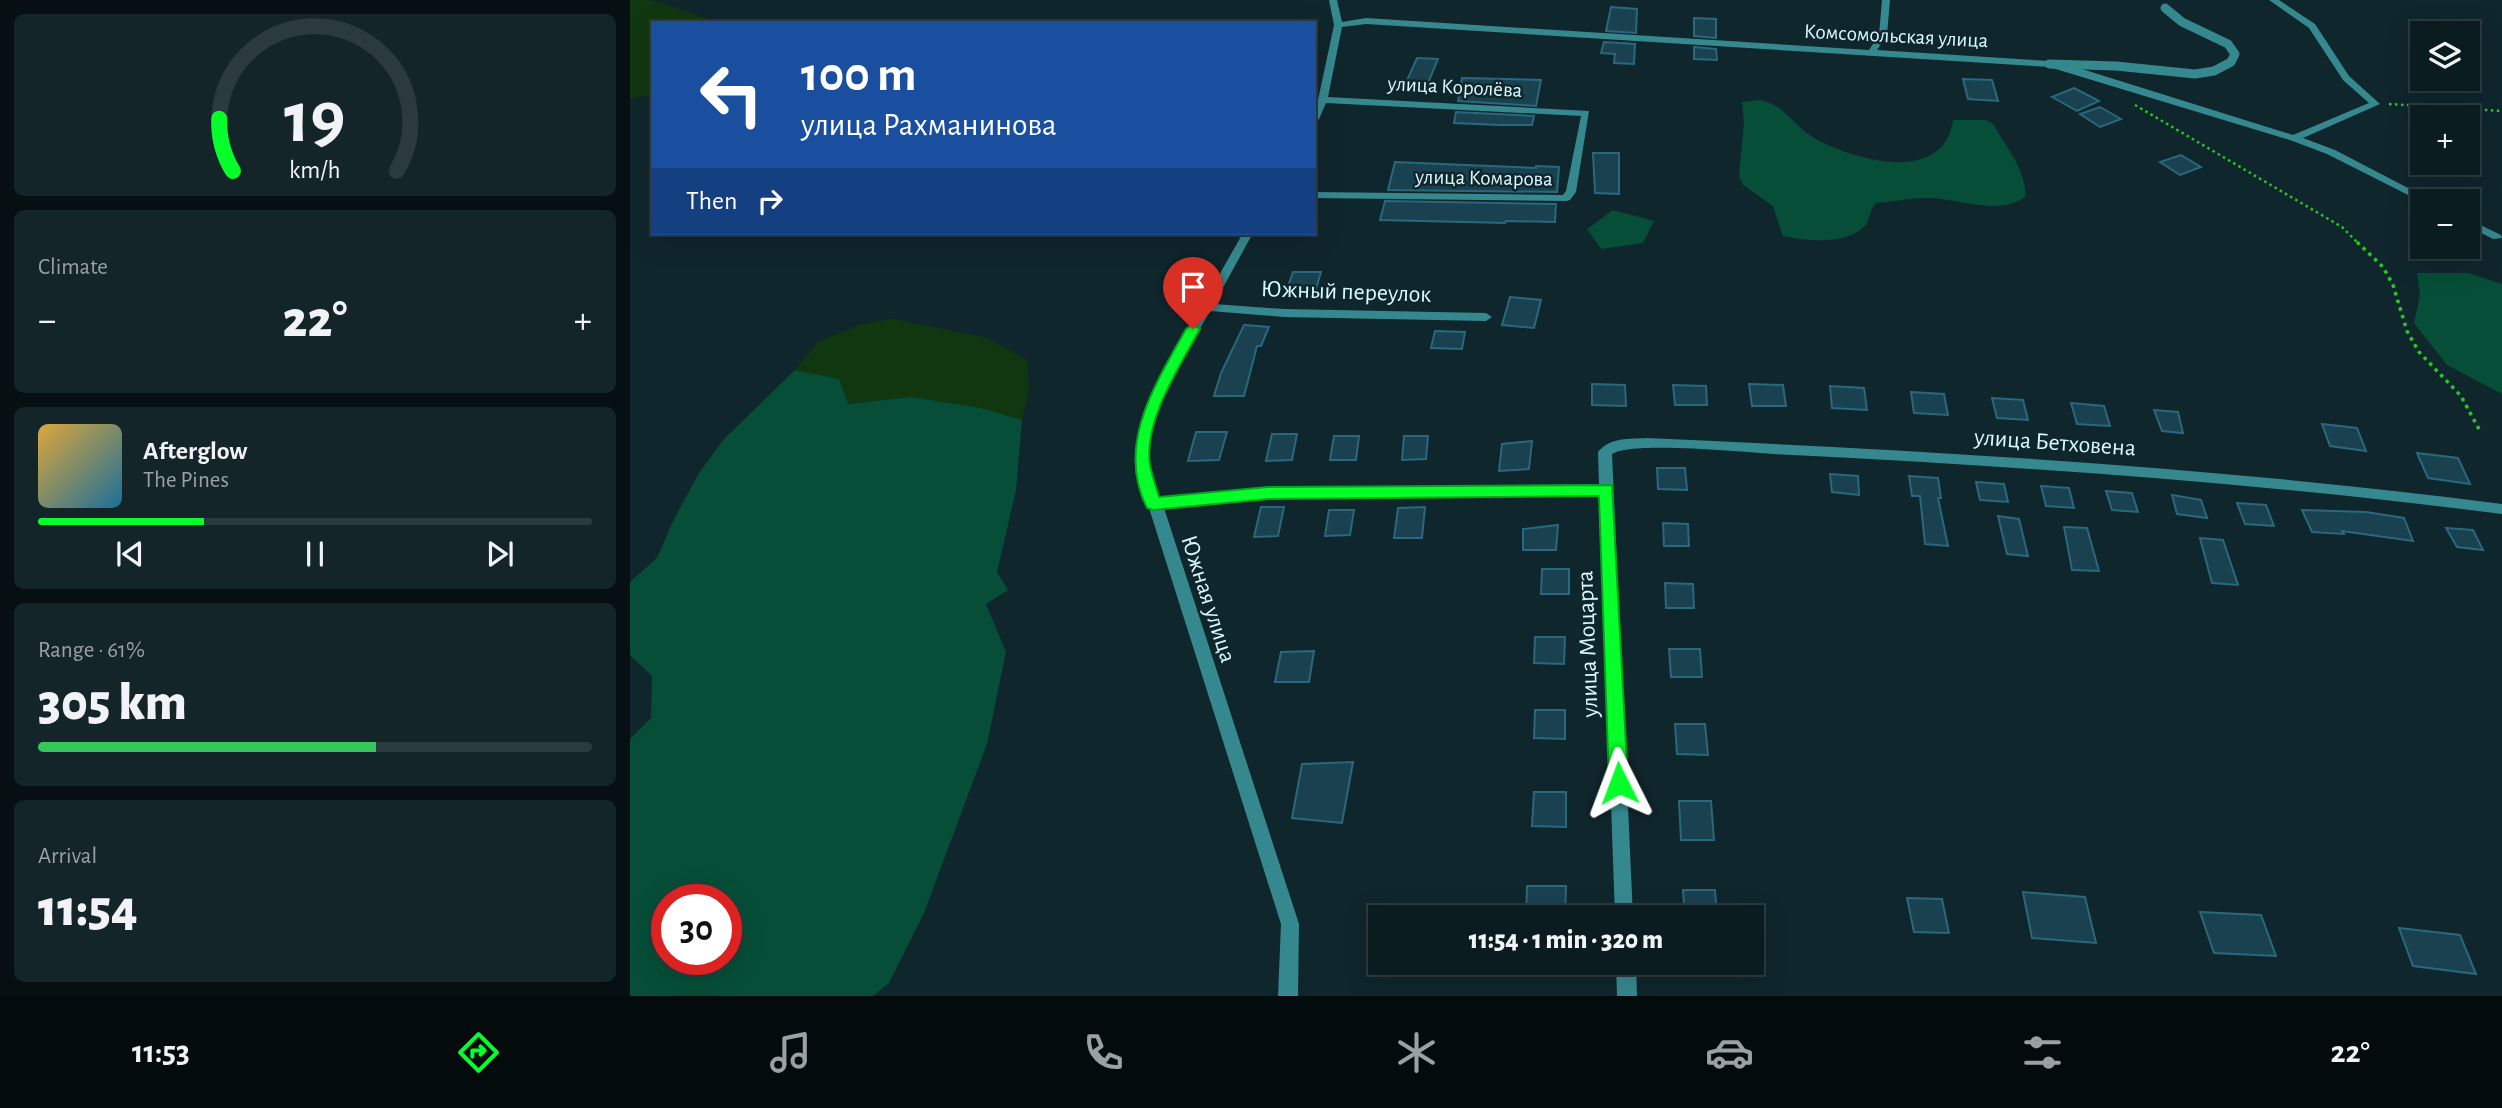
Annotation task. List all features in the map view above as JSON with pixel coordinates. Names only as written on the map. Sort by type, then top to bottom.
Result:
[{"type":"street","points":[[1316,114],[1323,100],[1338,25],[1333,0]]},
{"type":"street","points":[[1871,53],[1883,36],[1886,0]]},
{"type":"street","points":[[2273,0],[2312,26],[2346,78],[2375,104],[2294,138]]},
{"type":"street","name":"Комсомольская улица","points":[[1338,25],[1366,21],[2049,64],[2294,138],[2331,152],[2410,192]]},
{"type":"street","name":"улица Королёва","points":[[1323,100],[1586,113]]},
{"type":"street","name":"улица Комарова","points":[[1316,195],[1566,198],[1571,192],[1586,113]]},
{"type":"street","points":[[2480,228],[2497,237]]},
{"type":"street","name":"Южная улица","points":[[1247,235],[1158,393],[1146,428],[1142,463],[1290,924],[1288,996]]},
{"type":"street","name":"Южный переулок","points":[[1205,307],[1284,313],[1486,317]]},
{"type":"street","name":"улица Бетховена","points":[[1605,452],[1616,445],[1647,443],[2021,463],[2264,480],[2502,509]]},
{"type":"street","name":"улица Моцарта","points":[[1605,452],[1624,905]]},
{"type":"street","points":[[1153,503],[1268,493],[1607,489]]},
{"type":"street","points":[[1626,975],[1627,996]]},
{"type":"lane","points":[[2049,64],[2116,66],[2195,74],[2214,71],[2231,62],[2235,54],[2228,44],[2182,22],[2165,8]]},
{"type":"path","points":[[2109,80],[2121,95],[2150,116],[2342,227],[2357,239],[2383,267],[2393,285],[2407,331],[2419,352],[2461,396],[2480,431]]},
{"type":"path","points":[[2375,104],[2420,104],[2502,111]]},
{"type":"shaded area","points":[[630,0],[652,0],[715,21],[651,21],[651,95],[630,98]]},
{"type":"shaded area","points":[[1760,100],[1777,107],[1808,134],[1832,147],[1874,160],[1895,162],[1916,161],[1933,154],[1946,141],[1953,120],[1986,120],[1993,124],[2015,159],[2023,178],[2025,197],[2014,203],[1990,206],[1937,198],[1876,203],[1864,227],[1847,237],[1814,240],[1783,236],[1773,206],[1743,185],[1739,176],[1744,123],[1742,102]]},
{"type":"shaded area","points":[[1613,210],[1654,221],[1643,243],[1601,249],[1587,229]]},
{"type":"shaded area","points":[[2417,273],[2468,273],[2502,284],[2502,394],[2447,365],[2414,323],[2420,295]]},
{"type":"shaded area","points":[[893,319],[987,338],[1027,360],[1029,388],[1022,420],[981,408],[911,397],[847,404],[839,379],[795,370],[818,342],[861,324]]},
{"type":"shaded area","points":[[795,370],[839,379],[848,404],[911,397],[981,408],[1022,420],[1016,490],[997,572],[1008,590],[986,604],[1006,652],[987,744],[924,913],[889,983],[873,996],[630,996],[630,739],[651,718],[652,676],[630,655],[630,582],[657,558],[699,473],[724,439]]},
{"type":"building","points":[[1611,7],[1637,9],[1636,33],[1606,31]]},
{"type":"building","points":[[1694,18],[1716,19],[1716,38],[1694,36]]},
{"type":"building","points":[[1604,42],[1635,44],[1634,64],[1614,63],[1615,54],[1601,53]]},
{"type":"building","points":[[1694,47],[1716,49],[1717,60],[1694,59]]},
{"type":"building","points":[[1417,58],[1438,59],[1426,88],[1404,87]]},
{"type":"building","points":[[1462,78],[1541,80],[1536,106],[1458,101]]},
{"type":"building","points":[[1963,79],[1992,80],[1998,101],[1968,99]]},
{"type":"building","points":[[2074,88],[2099,101],[2077,111],[2052,97]]},
{"type":"building","points":[[2100,107],[2121,119],[2100,127],[2080,114]]},
{"type":"building","points":[[1456,112],[1534,116],[1532,125],[1454,123]]},
{"type":"building","points":[[1593,153],[1619,153],[1619,194],[1595,193]]},
{"type":"building","points":[[2181,155],[2201,167],[2180,175],[2160,162]]},
{"type":"building","points":[[1395,162],[1559,167],[1557,192],[1388,190]]},
{"type":"building","points":[[1385,201],[1556,204],[1555,222],[1380,220]]},
{"type":"building","points":[[1293,272],[1321,272],[1316,289],[1287,289]]},
{"type":"building","points":[[1510,297],[1541,300],[1534,328],[1502,325]]},
{"type":"building","points":[[1244,325],[1269,327],[1261,346],[1257,346],[1244,396],[1214,396],[1221,373]]},
{"type":"building","points":[[1435,331],[1465,332],[1462,349],[1431,348]]},
{"type":"building","points":[[1592,384],[1625,385],[1626,406],[1592,405]]},
{"type":"building","points":[[1749,384],[1783,385],[1786,406],[1752,406]]},
{"type":"building","points":[[1673,385],[1706,386],[1707,405],[1675,405]]},
{"type":"building","points":[[1830,386],[1864,388],[1867,410],[1832,408]]},
{"type":"building","points":[[1911,392],[1944,394],[1948,415],[1914,413]]},
{"type":"building","points":[[1992,398],[2023,400],[2028,420],[1997,418]]},
{"type":"building","points":[[2071,403],[2104,406],[2110,426],[2077,424]]},
{"type":"building","points":[[2154,410],[2178,412],[2183,433],[2162,431]]},
{"type":"building","points":[[2322,424],[2357,428],[2366,451],[2330,446]]},
{"type":"building","points":[[1196,432],[1227,432],[1219,460],[1188,461]]},
{"type":"building","points":[[1272,434],[1297,434],[1292,460],[1266,461]]},
{"type":"building","points":[[1334,436],[1359,436],[1356,460],[1330,460]]},
{"type":"building","points":[[1404,436],[1428,436],[1426,459],[1402,460]]},
{"type":"building","points":[[1532,441],[1529,469],[1499,471],[1502,444]]},
{"type":"building","points":[[2417,453],[2458,458],[2470,484],[2428,478]]},
{"type":"building","points":[[1657,468],[1685,468],[1687,490],[1658,489]]},
{"type":"building","points":[[1830,474],[1858,476],[1859,495],[1832,492]]},
{"type":"building","points":[[1909,476],[1938,478],[1941,498],[1938,498],[1948,546],[1925,544],[1920,496],[1912,496]]},
{"type":"building","points":[[1976,482],[2004,484],[2008,502],[1980,500]]},
{"type":"building","points":[[2041,486],[2069,488],[2074,508],[2046,506]]},
{"type":"building","points":[[2106,491],[2132,493],[2138,512],[2112,510]]},
{"type":"building","points":[[2172,495],[2201,500],[2207,518],[2177,514]]},
{"type":"building","points":[[2237,503],[2266,505],[2274,526],[2245,524]]},
{"type":"building","points":[[1261,507],[1284,507],[1278,536],[1254,537]]},
{"type":"building","points":[[1425,507],[1422,538],[1394,538],[1398,508]]},
{"type":"building","points":[[1329,510],[1354,510],[1350,535],[1325,536]]},
{"type":"building","points":[[2302,510],[2366,512],[2404,518],[2413,541],[2342,531],[2344,534],[2312,532]]},
{"type":"building","points":[[1998,516],[2019,519],[2028,556],[2007,554]]},
{"type":"building","points":[[1663,523],[1688,524],[1689,546],[1664,546]]},
{"type":"building","points":[[1558,525],[1556,550],[1523,550],[1523,529]]},
{"type":"building","points":[[2064,527],[2087,528],[2099,571],[2072,570]]},
{"type":"building","points":[[2446,528],[2473,530],[2483,550],[2457,547]]},
{"type":"building","points":[[2200,538],[2223,540],[2238,585],[2212,583]]},
{"type":"building","points":[[1542,569],[1569,569],[1569,594],[1541,594]]},
{"type":"building","points":[[1665,583],[1693,584],[1694,608],[1666,608]]},
{"type":"building","points":[[1535,637],[1565,637],[1564,664],[1534,663]]},
{"type":"building","points":[[1669,649],[1700,649],[1702,677],[1671,677]]},
{"type":"building","points":[[1314,651],[1309,682],[1275,682],[1281,652]]},
{"type":"building","points":[[1535,710],[1565,710],[1565,739],[1534,738]]},
{"type":"building","points":[[1675,724],[1705,724],[1708,755],[1677,754]]},
{"type":"building","points":[[1353,762],[1342,823],[1292,818],[1302,764]]},
{"type":"building","points":[[1534,792],[1566,792],[1566,827],[1532,826]]},
{"type":"building","points":[[1679,801],[1711,801],[1714,840],[1681,840]]},
{"type":"building","points":[[1527,886],[1566,886],[1565,905],[1526,905]]},
{"type":"building","points":[[1683,890],[1715,890],[1716,905],[1684,905]]},
{"type":"building","points":[[2023,892],[2085,897],[2096,943],[2032,938]]},
{"type":"building","points":[[1907,898],[1942,899],[1949,933],[1914,932]]},
{"type":"building","points":[[2200,912],[2261,915],[2276,956],[2214,953]]},
{"type":"building","points":[[2399,928],[2460,935],[2476,974],[2413,966]]},
{"type":"route","points":[[1193,329],[1158,393],[1146,428],[1142,463],[1153,503],[1268,493],[1607,489],[1619,783]]}]
